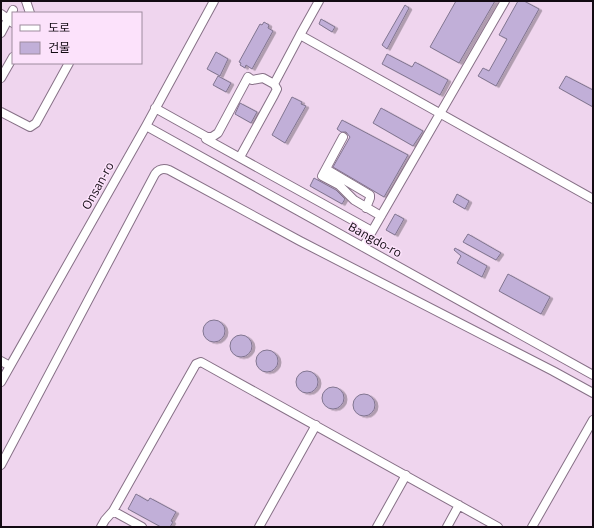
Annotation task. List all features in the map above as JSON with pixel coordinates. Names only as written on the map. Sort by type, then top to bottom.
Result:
[{"type":"street","points":[[26,1],[30,12]]},
{"type":"street","name":"Onsan-ro","points":[[1,382],[146,126],[214,1]]},
{"type":"street","points":[[274,84],[319,1]]},
{"type":"street","points":[[363,247],[505,1]]},
{"type":"street","points":[[1,14],[10,22],[1,33]]},
{"type":"street","points":[[300,34],[593,199]]},
{"type":"street","points":[[1,77],[12,59]]},
{"type":"street","points":[[1,112],[25,126],[30,127],[36,123],[68,64]]},
{"type":"street","points":[[207,137],[212,137],[218,133],[248,77],[252,80],[263,78],[274,84],[277,89],[240,157]]},
{"type":"street","points":[[155,108],[207,137],[206,139],[372,231]]},
{"type":"street","name":"Bangdo-ro","points":[[146,126],[593,375]]},
{"type":"street","points":[[343,137],[322,176],[339,185],[354,200],[381,216]]},
{"type":"street","points":[[1,465],[155,174],[160,169],[169,170],[300,241],[593,393]]},
{"type":"street","points":[[326,169],[370,195],[370,201],[366,208]]},
{"type":"street","points":[[1,361],[10,366]]},
{"type":"street","points":[[101,527],[113,510],[196,364],[204,362],[498,527]]},
{"type":"street","points":[[532,527],[593,420]]},
{"type":"street","points":[[258,527],[316,425]]},
{"type":"street","points":[[377,527],[406,475]]},
{"type":"street","points":[[447,527],[459,505]]},
{"type":"street","points":[[113,510],[142,527]]},
{"type":"building","points":[[456,1],[495,1],[459,63],[430,47]]},
{"type":"building","points":[[518,1],[524,1],[539,9],[496,86],[478,76],[483,68],[489,71],[507,39],[499,35]]},
{"type":"building","points":[[405,5],[409,8],[387,49],[382,45]]},
{"type":"building","points":[[321,19],[335,27],[332,32],[319,24]]},
{"type":"building","points":[[264,22],[269,25],[268,28],[273,31],[252,69],[246,65],[245,68],[240,65],[241,63],[239,62],[260,24],[262,25]]},
{"type":"building","points":[[216,52],[228,59],[220,76],[207,69]]},
{"type":"building","points":[[387,54],[412,67],[415,62],[448,80],[440,95],[382,64]]},
{"type":"building","points":[[218,76],[231,83],[226,92],[213,85]]},
{"type":"building","points":[[566,76],[593,90],[593,107],[559,88]]},
{"type":"building","points":[[292,97],[302,102],[301,104],[306,106],[285,143],[272,135]]},
{"type":"building","points":[[240,103],[257,112],[251,123],[235,114]]},
{"type":"building","points":[[381,108],[423,131],[413,146],[373,123]]},
{"type":"building","points":[[342,120],[408,155],[384,197],[333,167],[350,137],[346,132],[341,132],[337,129]]},
{"type":"building","points":[[314,178],[336,190],[345,199],[342,204],[310,186]]},
{"type":"building","points":[[457,194],[469,201],[465,209],[453,202]]},
{"type":"building","points":[[395,214],[404,219],[395,235],[386,230]]},
{"type":"building","points":[[468,234],[501,253],[496,260],[463,242]]},
{"type":"building","points":[[455,248],[487,266],[482,277],[457,263],[461,256],[454,250]]},
{"type":"building","points":[[508,274],[550,297],[541,314],[499,291]]},
{"type":"building","points":[[214,320],[222,323],[225,331],[222,339],[214,342],[206,339],[203,331],[206,323]]},
{"type":"building","points":[[241,335],[249,338],[252,346],[249,354],[241,357],[233,354],[230,346],[233,338]]},
{"type":"building","points":[[267,350],[275,353],[278,361],[275,369],[267,372],[259,369],[256,361],[259,353]]},
{"type":"building","points":[[307,371],[315,374],[318,382],[315,390],[307,393],[299,390],[296,382],[299,374]]},
{"type":"building","points":[[333,387],[341,390],[344,398],[341,406],[333,409],[325,406],[322,398],[325,390]]},
{"type":"building","points":[[364,394],[372,397],[375,405],[372,413],[364,416],[356,413],[353,405],[356,397]]},
{"type":"building","points":[[136,494],[148,501],[150,498],[176,512],[171,521],[173,522],[170,527],[161,527],[128,509]]}]
